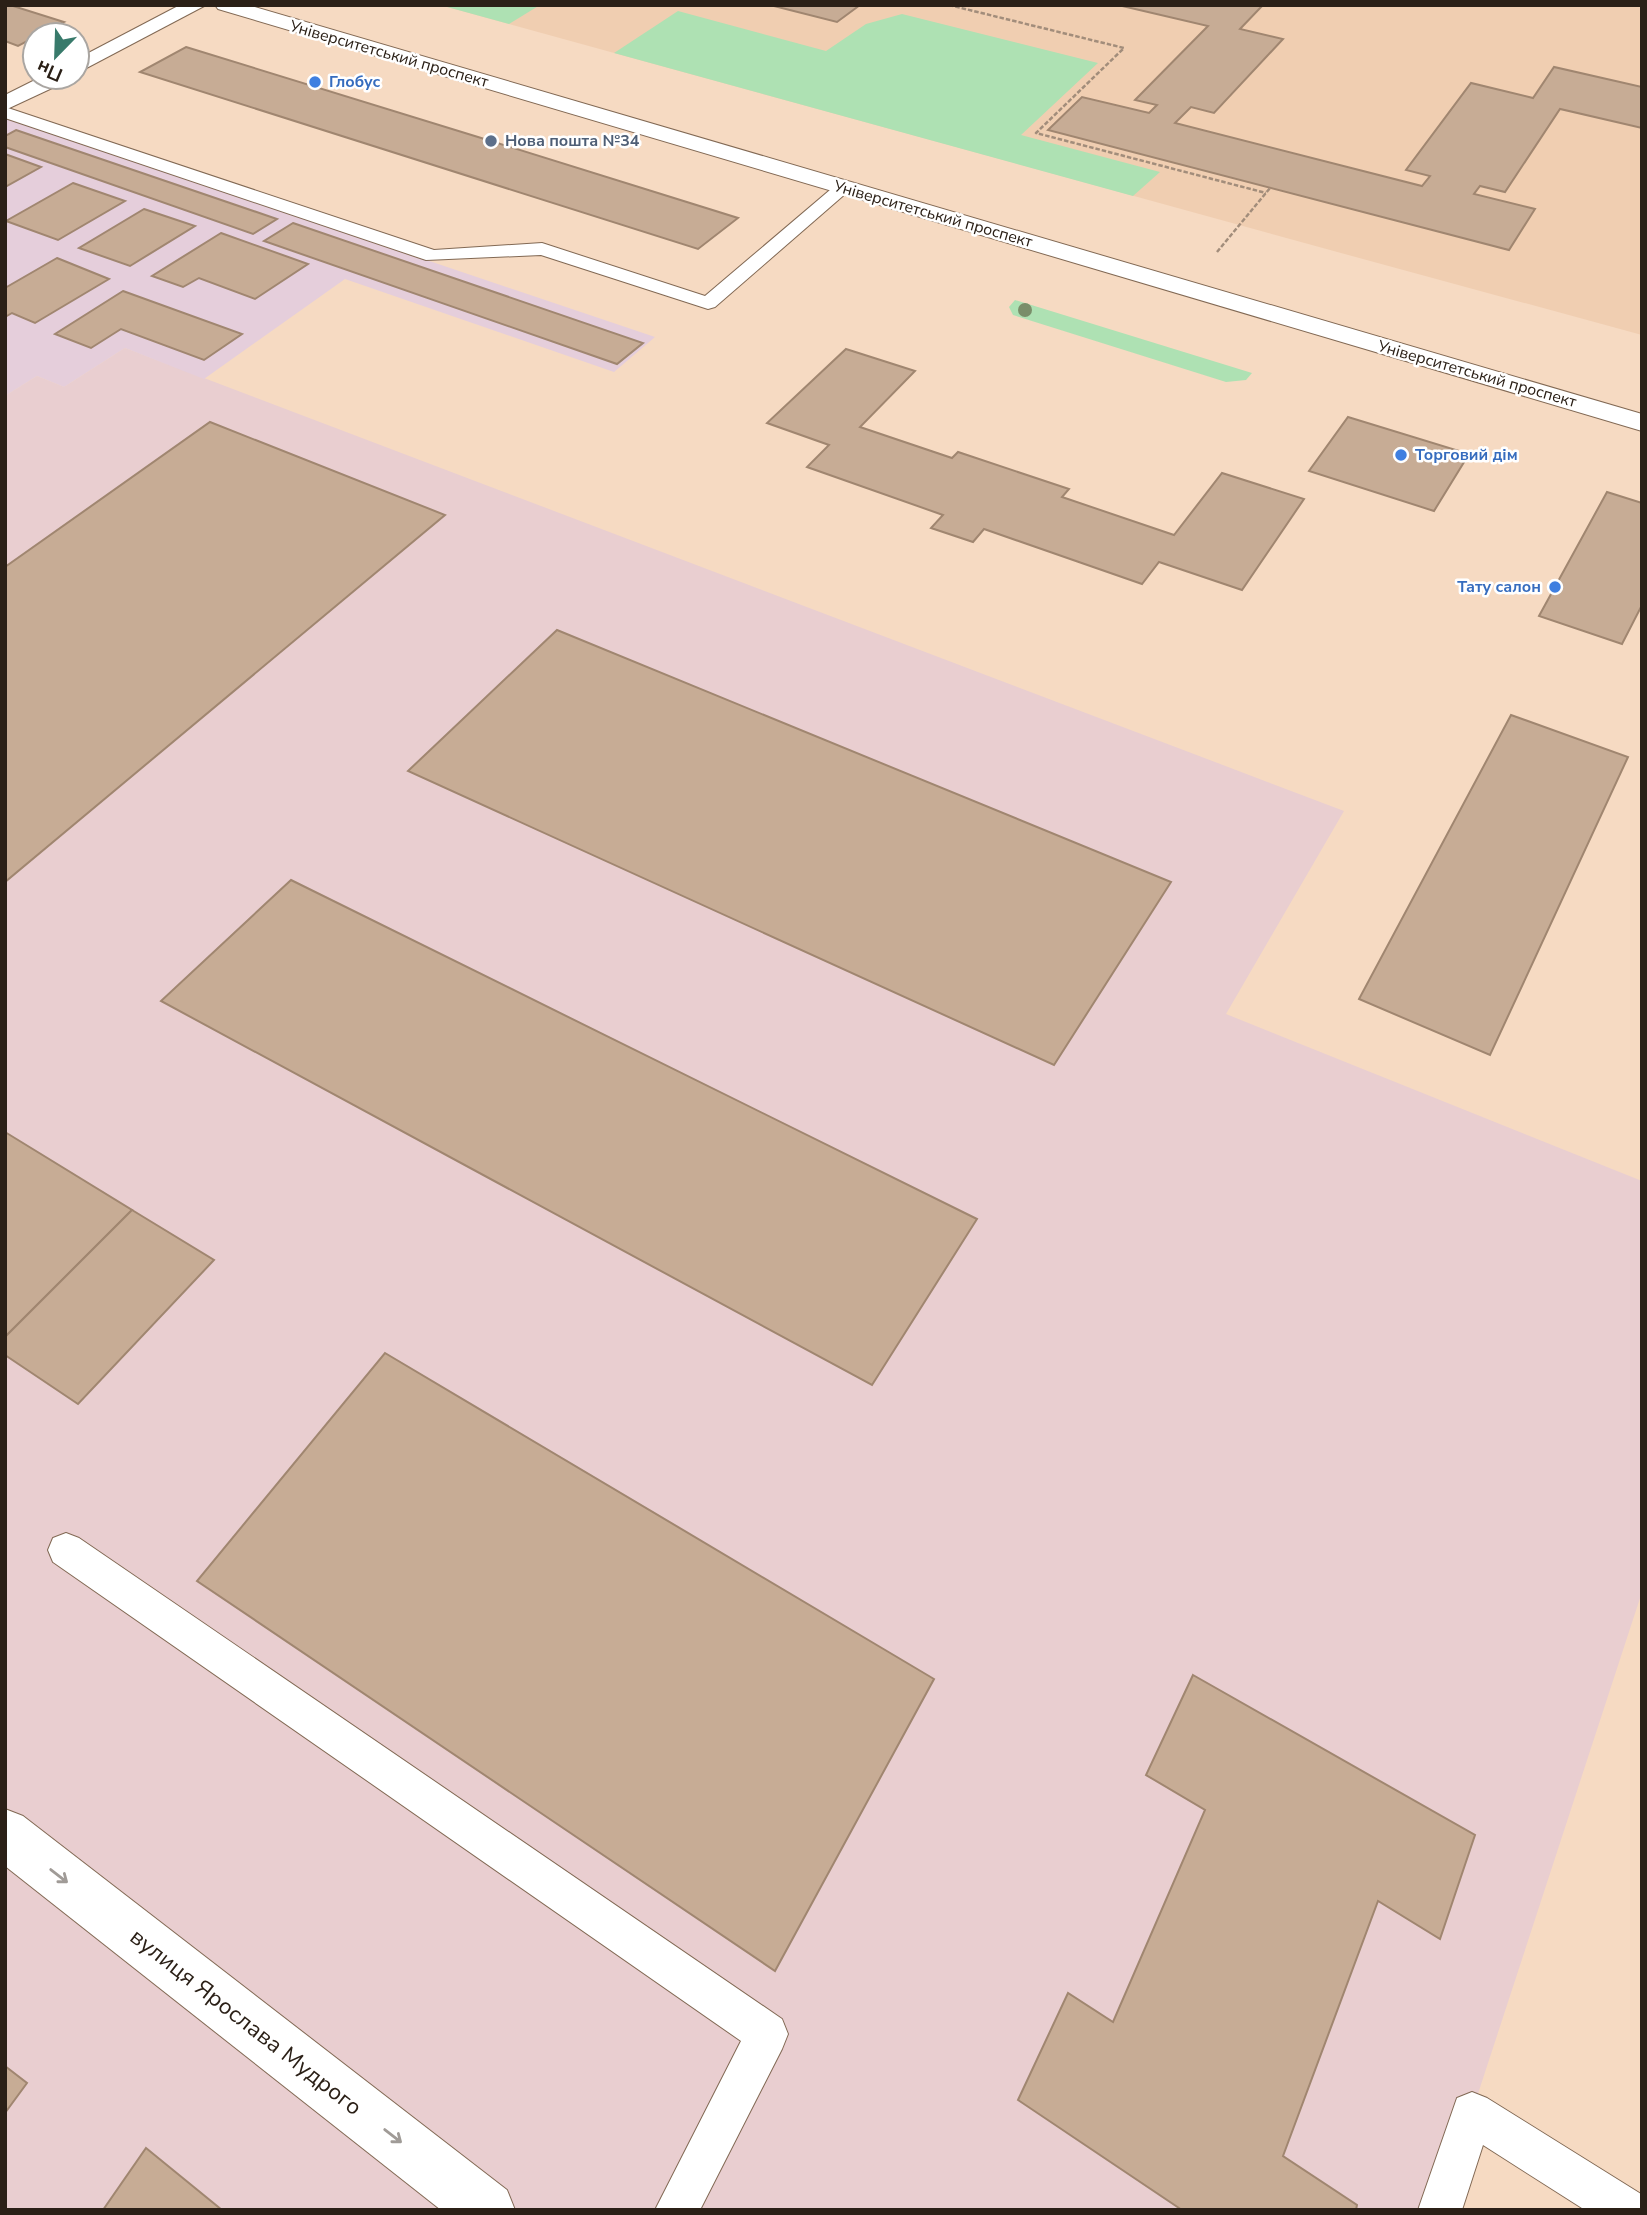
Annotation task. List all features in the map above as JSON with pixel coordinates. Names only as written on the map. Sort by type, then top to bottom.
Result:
[{"type":"main road","points":[[91,60],[196,5]]},
{"type":"main road","name":"Університетський проспект","points":[[225,5],[251,8],[843,188],[1642,423]]},
{"type":"main road","points":[[7,104],[31,91]]},
{"type":"main road","name":"вулиця Ярослава Мудрого","points":[[5,1834],[487,2210]]},
{"type":"lane","points":[[7,104],[433,257],[541,249],[708,303],[843,188]]},
{"type":"lane","points":[[66,1550],[766,2034],[677,2210]]},
{"type":"lane","points":[[1440,2210],[1472,2112],[1625,2210]]},
{"type":"path","points":[[949,5],[1124,48],[1036,133],[1266,192]]},
{"type":"path","points":[[1217,252],[1270,188]]},
{"type":"shaded area","points":[[440,5],[1642,5],[1642,335],[1341,253]]},
{"type":"shaded area","points":[[5,118],[655,337],[614,372],[345,279],[204,379],[125,348],[64,387],[37,376],[5,396]]},
{"type":"shaded area","points":[[125,348],[1344,811],[1226,1014],[1642,1181],[1642,1592],[1440,2210],[5,2210],[5,396],[37,376],[64,387]]},
{"type":"green space","points":[[440,5],[540,5],[509,24]]},
{"type":"green space","points":[[678,11],[826,51],[866,24],[902,14],[1098,63],[1021,135],[1160,172],[1133,196],[614,53]]},
{"type":"green space","points":[[1015,300],[1252,373],[1246,380],[1226,382],[1013,315],[1009,307]]},
{"type":"building","points":[[5,5],[61,21],[21,21],[21,44],[18,46],[5,41]]},
{"type":"building","points":[[770,5],[860,5],[837,22]]},
{"type":"building","points":[[1118,5],[1263,5],[1240,29],[1283,39],[1214,113],[1191,107],[1175,123],[1422,186],[1430,176],[1406,170],[1471,83],[1533,98],[1554,67],[1642,87],[1642,128],[1560,109],[1505,192],[1480,186],[1474,194],[1535,209],[1509,250],[1048,130],[1082,97],[1149,113],[1157,105],[1135,100],[1208,26]]},
{"type":"building","points":[[186,47],[738,218],[698,249],[140,72]]},
{"type":"building","points":[[16,130],[277,219],[253,234],[5,147],[5,136]]},
{"type":"building","points":[[5,154],[41,167],[5,187]]},
{"type":"building","points":[[73,183],[125,201],[58,240],[6,221]]},
{"type":"building","points":[[144,209],[195,226],[130,266],[79,248]]},
{"type":"building","points":[[293,223],[643,343],[617,364],[264,241]]},
{"type":"building","points":[[221,233],[308,264],[255,299],[199,278],[183,287],[152,276]]},
{"type":"building","points":[[57,258],[109,279],[35,323],[12,313],[5,317],[5,288]]},
{"type":"building","points":[[123,291],[242,334],[204,360],[121,329],[91,348],[55,334]]},
{"type":"building","points":[[846,349],[915,371],[860,427],[952,458],[958,452],[1069,489],[1062,497],[1174,535],[1222,473],[1304,499],[1242,590],[1159,562],[1142,584],[984,529],[973,542],[931,528],[943,515],[807,467],[829,445],[767,423]]},
{"type":"building","points":[[1348,417],[1469,454],[1434,511],[1309,471]]},
{"type":"building","points":[[210,422],[445,515],[5,882],[5,567]]},
{"type":"building","points":[[1607,492],[1642,503],[1642,605],[1622,644],[1539,616]]},
{"type":"building","points":[[557,630],[1171,882],[1054,1065],[408,771]]},
{"type":"building","points":[[1511,715],[1628,757],[1490,1055],[1359,999]]},
{"type":"building","points":[[291,880],[977,1219],[872,1385],[161,1001]]},
{"type":"building","points":[[5,1132],[132,1210],[5,1337]]},
{"type":"building","points":[[132,1210],[214,1260],[78,1404],[5,1355],[5,1337]]},
{"type":"building","points":[[385,1353],[934,1679],[775,1971],[197,1581]]},
{"type":"building","points":[[1193,1675],[1475,1835],[1440,1939],[1378,1901],[1283,2156],[1357,2205],[1356,2210],[1182,2210],[1018,2100],[1068,1993],[1113,2022],[1205,1810],[1146,1775]]},
{"type":"building","points":[[5,2066],[27,2083],[5,2113]]},
{"type":"building","points":[[146,2148],[222,2210],[103,2210]]},
{"type":"place","name":"Глобус","points":[[315,82]]},
{"type":"place","name":"Нова пошта №34","points":[[491,141]]},
{"type":"place","name":"Торговий дім","points":[[1401,455]]},
{"type":"place","name":"Тату салон","points":[[1555,587]]}]
